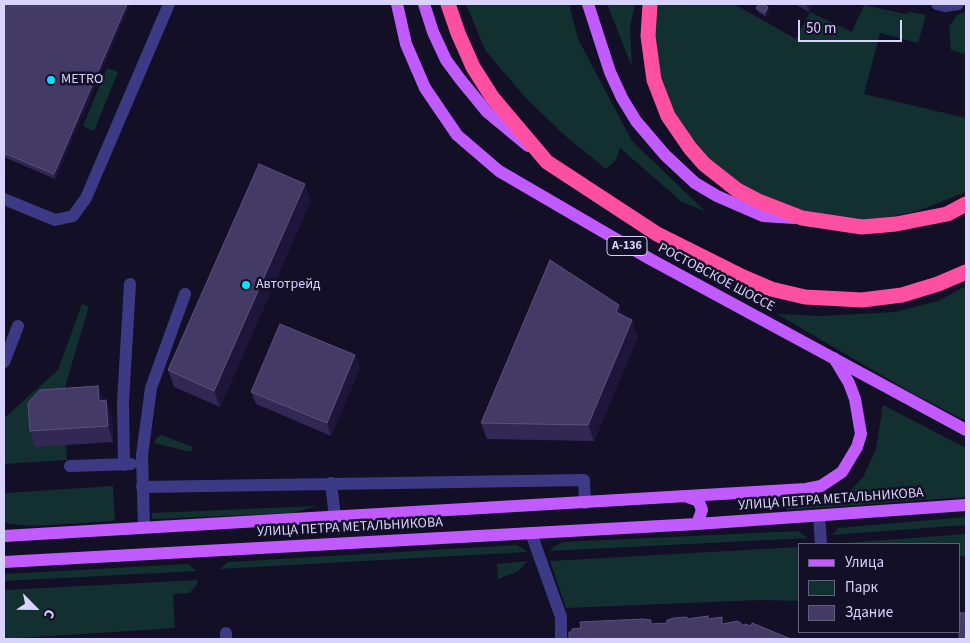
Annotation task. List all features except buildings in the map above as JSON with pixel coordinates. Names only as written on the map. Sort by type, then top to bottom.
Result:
[{"type":"highway","name":"А-136","points":[[448,4],[473,67],[492,97],[547,162],[657,234],[771,289],[805,297],[862,300],[923,290],[966,272]]},
{"type":"highway","points":[[650,4],[648,36],[654,80],[665,110],[679,134],[704,164],[737,190],[758,201],[802,218],[862,227],[896,224],[947,214],[966,204]]},
{"type":"main road","name":"РОСТОВСКОЕ ШОССЕ","points":[[397,4],[406,44],[425,88],[457,135],[499,171],[650,259],[966,430]]},
{"type":"main road","name":"А-136","points":[[424,4],[433,32],[446,60],[470,92],[487,112],[547,162]]},
{"type":"main road","points":[[588,4],[610,72],[622,98],[650,138],[681,172],[703,187],[742,208],[763,216],[802,218]]},
{"type":"main road","name":"УЛИЦА ПЕТРА МЕТАЛЬНИКОВА","points":[[4,536],[688,497],[806,489],[821,486],[842,472],[857,447],[861,434],[856,398],[834,358]]},
{"type":"main road","points":[[688,497],[698,501],[702,510],[697,524]]},
{"type":"main road","name":"УЛИЦА ПЕТРА МЕТАЛЬНИКОВА","points":[[4,562],[697,524],[966,504]]},
{"type":"lane","points":[[4,200],[55,220],[73,216],[86,198],[169,4]]},
{"type":"lane","points":[[936,4],[945,6],[958,4]]},
{"type":"lane","points":[[124,465],[124,402],[130,284]]},
{"type":"lane","points":[[144,527],[142,464],[151,388],[185,294]]},
{"type":"lane","points":[[4,362],[18,326]]},
{"type":"lane","points":[[70,466],[142,464]]},
{"type":"lane","points":[[142,487],[584,480],[585,503]]},
{"type":"lane","points":[[332,483],[335,516]]},
{"type":"lane","points":[[819,516],[821,543]]},
{"type":"lane","points":[[531,533],[561,617],[561,639]]},
{"type":"green space","points":[[466,4],[569,4],[578,39],[632,141],[705,211],[682,202],[620,148],[616,160],[606,169],[562,133],[524,96],[485,50]]},
{"type":"green space","points":[[607,4],[635,4],[630,27],[632,67]]},
{"type":"green space","points":[[655,4],[734,4],[796,39],[810,12],[852,32],[864,5],[905,14],[910,12],[926,15],[918,43],[880,33],[864,94],[966,118],[966,192],[918,211],[889,217],[859,220],[792,210],[737,186],[682,134],[654,70]]},
{"type":"green space","points":[[966,12],[966,54],[951,50],[949,27],[957,15]]},
{"type":"green space","points":[[107,68],[118,72],[94,131],[83,126]]},
{"type":"green space","points":[[966,286],[966,421],[912,393],[777,314],[821,316],[895,312],[938,301]]},
{"type":"green space","points":[[82,304],[89,306],[63,394],[67,460],[4,464],[4,418],[58,370]]},
{"type":"green space","points":[[883,405],[966,448],[966,497],[787,510],[786,506],[831,502],[853,488],[863,477],[876,449]]},
{"type":"green space","points":[[161,435],[193,447],[191,452],[154,443]]},
{"type":"green space","points":[[113,486],[115,521],[31,526],[4,523],[4,493]]},
{"type":"green space","points":[[317,506],[292,513],[152,519],[152,513]]},
{"type":"green space","points":[[966,517],[966,525],[832,535],[838,528]]},
{"type":"green space","points":[[798,531],[808,538],[550,551],[553,547],[563,542]]},
{"type":"green space","points":[[966,534],[966,557],[960,556],[960,543],[844,543]]},
{"type":"green space","points":[[517,545],[528,552],[220,569],[228,562]]},
{"type":"green space","points":[[798,547],[798,601],[761,600],[566,608],[550,561]]},
{"type":"green space","points":[[528,561],[517,572],[498,579],[497,564]]},
{"type":"green space","points":[[188,564],[197,571],[4,581],[4,574]]},
{"type":"green space","points":[[198,580],[196,586],[189,593],[173,594],[175,628],[4,639],[4,590]]},
{"type":"place","name":"METRO","points":[[51,80]]},
{"type":"place","name":"Автотрейд","points":[[246,285]]}]
